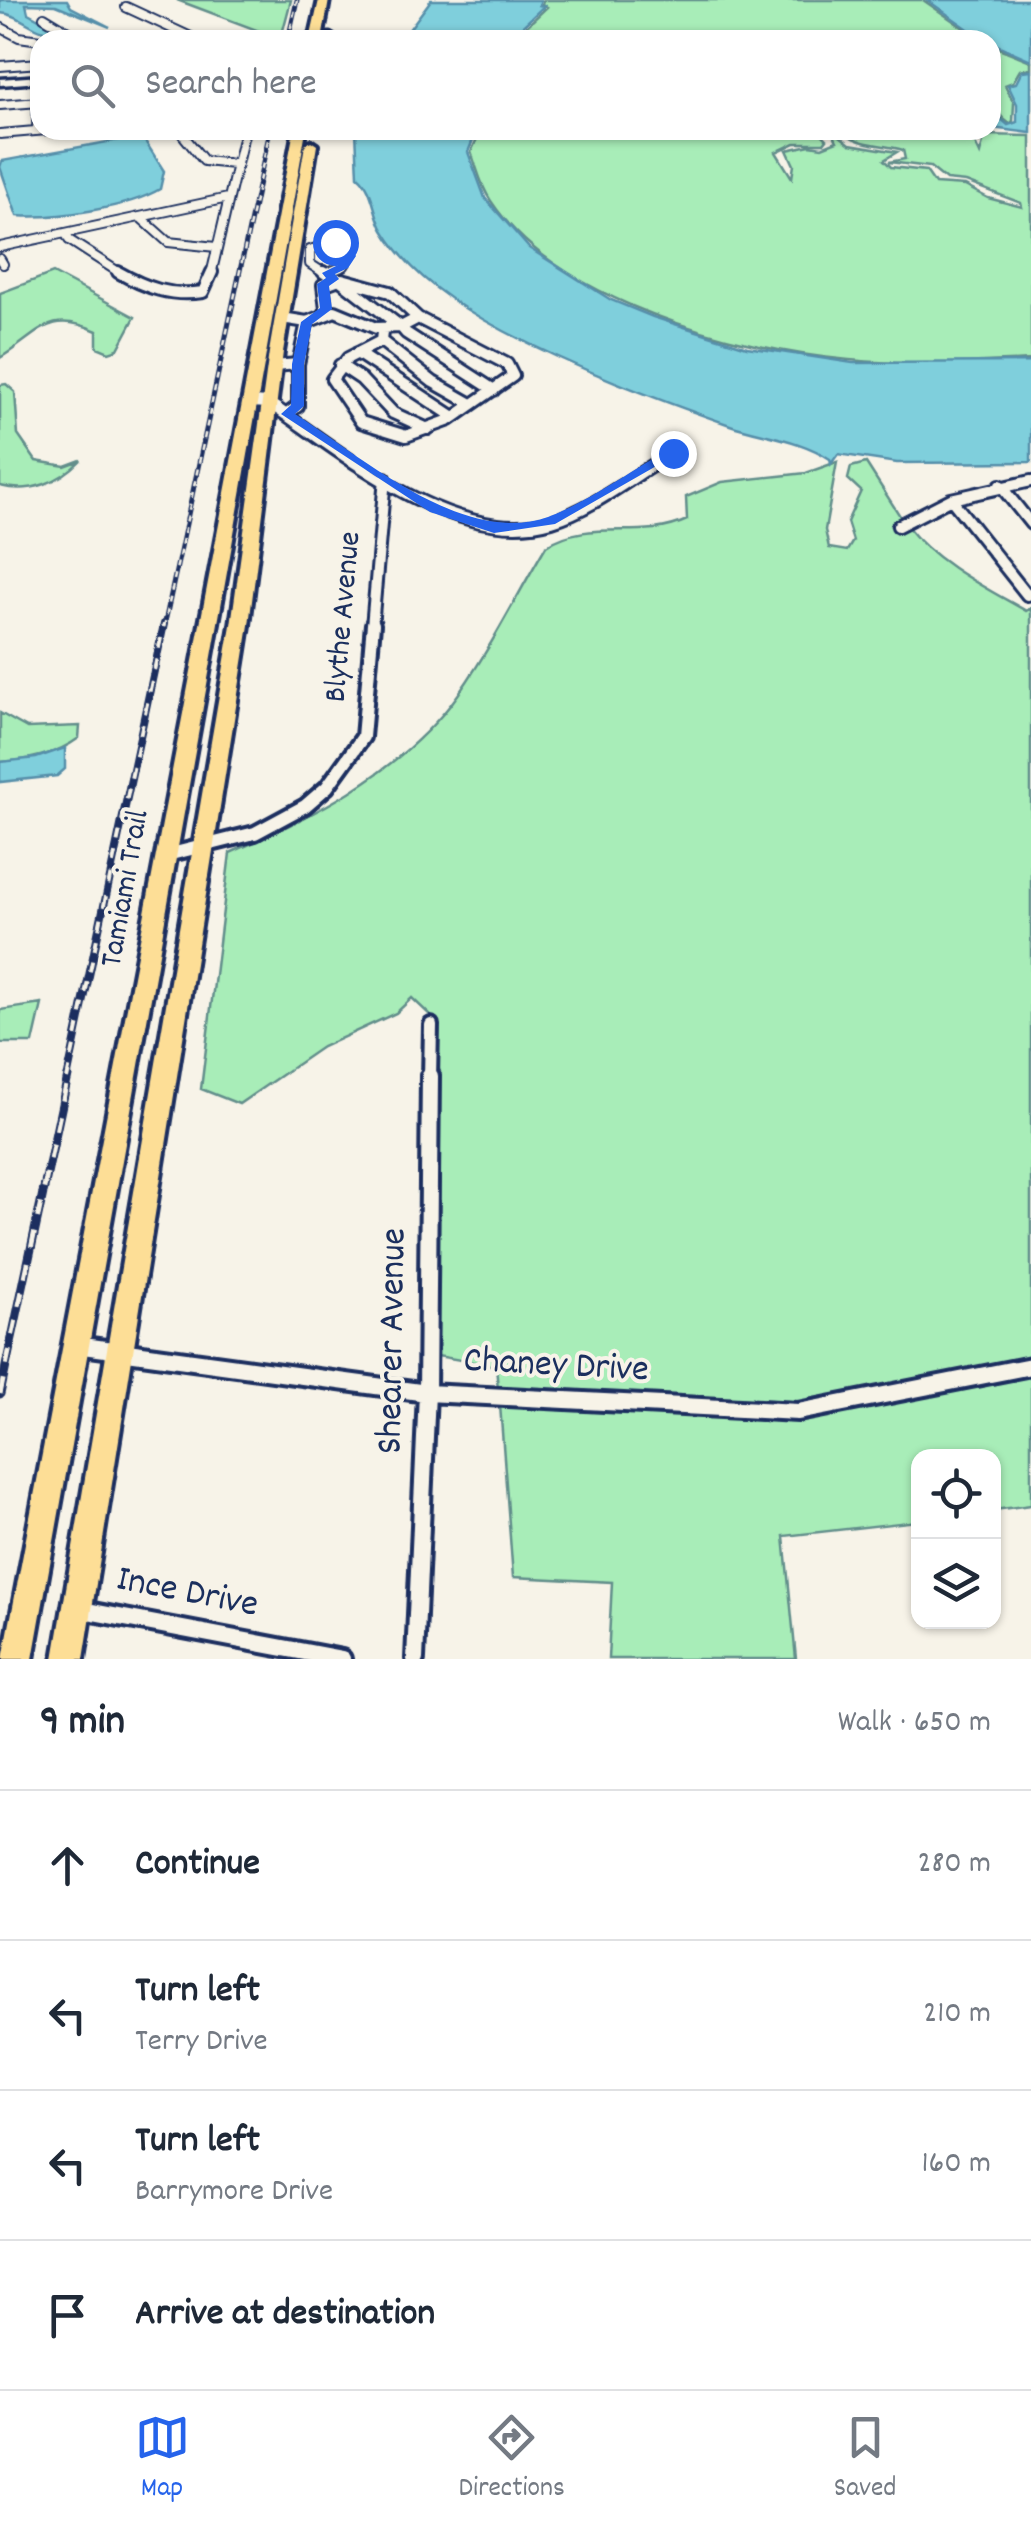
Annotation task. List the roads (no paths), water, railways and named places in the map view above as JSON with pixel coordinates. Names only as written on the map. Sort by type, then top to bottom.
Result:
[{"type":"main road","points":[[323,30],[324,0]]},
{"type":"main road","points":[[326,30],[336,0]]},
{"type":"main road","name":"Tamiami Trail","points":[[69,1659],[256,520],[300,140]]},
{"type":"main road","name":"Tamiami Trail","points":[[18,1659],[250,402],[300,166],[310,140]]},
{"type":"street","points":[[126,7],[175,30]]},
{"type":"street","points":[[44,17],[64,30]]},
{"type":"street","points":[[0,27],[30,38]]},
{"type":"street","points":[[0,66],[30,64]]},
{"type":"street","points":[[0,82],[30,80]]},
{"type":"street","points":[[0,106],[30,103]]},
{"type":"street","points":[[0,134],[30,131]]},
{"type":"street","points":[[187,140],[204,161],[234,164]]},
{"type":"street","points":[[66,233],[69,240],[154,291],[178,296],[203,292],[209,285],[242,140]]},
{"type":"street","points":[[0,246],[228,198]]},
{"type":"street","points":[[140,218],[168,242],[216,247]]},
{"type":"street","points":[[326,309],[323,284],[333,277],[344,266],[350,256],[344,246],[335,242],[310,250],[310,264],[333,277],[494,390]]},
{"type":"street","points":[[333,277],[354,279],[390,292],[418,318],[512,368],[511,379],[454,416],[406,436],[361,422],[333,383],[333,374],[381,336],[418,318]]},
{"type":"street","points":[[282,318],[307,322],[326,309],[346,312],[381,336],[433,382],[470,403]]},
{"type":"street","points":[[287,414],[298,406],[298,364],[307,322]]},
{"type":"street","points":[[356,353],[454,416]]},
{"type":"street","points":[[274,366],[298,364]]},
{"type":"street","points":[[340,365],[361,379],[393,413],[428,429]]},
{"type":"street","points":[[250,402],[269,403],[435,509],[494,529],[550,522],[673,453]]},
{"type":"street","name":"Blythe Avenue","points":[[203,849],[271,828],[326,792],[363,736],[385,478]]},
{"type":"street","points":[[898,526],[951,499],[1031,481]]},
{"type":"street","points":[[1000,485],[1031,524]]},
{"type":"street","points":[[951,499],[1029,595]]},
{"type":"street","points":[[166,854],[203,849]]},
{"type":"street","name":"Shearer Avenue","points":[[414,1659],[428,1393],[431,1025]]},
{"type":"street","name":"Chaney Drive","points":[[76,1345],[428,1393],[798,1412],[1031,1366]]},
{"type":"street","name":"Ince Drive","points":[[77,1610],[342,1659]]},
{"type":"water","points":[[0,0],[67,0],[71,7],[110,27],[56,5],[26,4],[28,13],[59,30],[42,30],[0,13]]},
{"type":"water","points":[[431,0],[541,0],[539,5],[544,6],[519,30],[409,30]]},
{"type":"water","points":[[927,0],[1031,0],[1031,60],[1001,47],[1001,30],[970,30]]},
{"type":"water","points":[[1031,70],[1031,133],[1001,129],[1001,119],[1008,125],[1017,122],[1017,104],[1008,85],[1016,83],[1022,71]]},
{"type":"water","points":[[134,140],[145,141],[164,171],[160,189],[129,202],[50,216],[17,216],[0,167],[2,161]]},
{"type":"water","points":[[356,140],[473,140],[468,152],[485,198],[529,248],[611,300],[653,317],[747,347],[853,363],[1031,362],[1031,462],[897,463],[838,454],[831,464],[830,459],[806,447],[730,425],[587,370],[486,321],[421,276],[383,230],[367,188],[358,176]]},
{"type":"water","points":[[65,748],[65,769],[57,776],[0,782],[0,762],[36,758]]},
{"type":"railway","points":[[290,30],[297,0]]},
{"type":"railway","points":[[164,627],[268,140]]},
{"type":"railway","points":[[67,1079],[164,624]]},
{"type":"railway","points":[[0,1394],[68,1076]]}]
